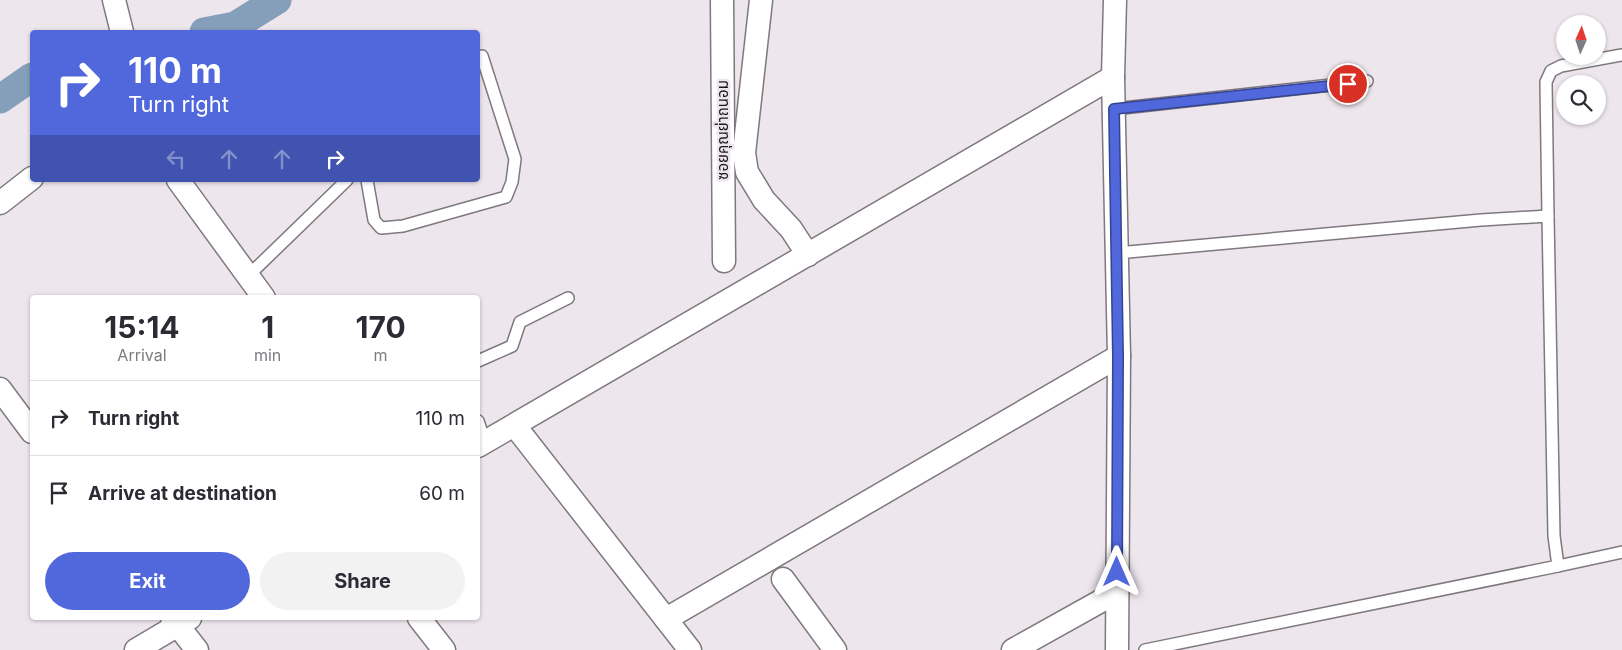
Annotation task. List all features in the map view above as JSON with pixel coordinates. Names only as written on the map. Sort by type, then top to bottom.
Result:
[{"type":"street","name":"ซอยคุณย่าถนอม","points":[[722,0],[724,261]]},
{"type":"street","points":[[761,0],[744,153],[747,172],[764,200],[791,229],[808,255]]},
{"type":"street","points":[[1115,0],[1113,77],[1118,356],[1116,650]]},
{"type":"street","points":[[481,444],[515,426],[1113,77]]},
{"type":"street","points":[[0,203],[30,180]]},
{"type":"street","points":[[179,182],[262,295]]},
{"type":"street","points":[[666,619],[1118,356]]},
{"type":"street","points":[[0,389],[30,429]]},
{"type":"street","points":[[515,426],[690,650]]},
{"type":"street","points":[[783,579],[835,650]]},
{"type":"street","points":[[1013,650],[1117,592]]},
{"type":"street","points":[[136,650],[180,620],[197,650]]},
{"type":"street","points":[[421,620],[444,650]]},
{"type":"lane","points":[[1558,566],[1554,536],[1546,82],[1552,71],[1561,66],[1622,55]]},
{"type":"lane","points":[[367,182],[374,220],[381,228],[402,226],[506,197],[512,182],[515,159],[482,56]]},
{"type":"lane","points":[[1114,109],[1367,82]]},
{"type":"lane","points":[[248,276],[345,182]]},
{"type":"lane","points":[[1116,253],[1481,220],[1548,216]]},
{"type":"lane","points":[[480,360],[512,346],[520,322],[568,298]]},
{"type":"lane","points":[[1145,650],[1622,552]]},
{"type":"waterway","points":[[214,30],[235,26],[277,0]]},
{"type":"waterway","points":[[0,99],[30,78]]},
{"type":"route","points":[[1117,572],[1118,356],[1114,109],[1348,84]]}]
